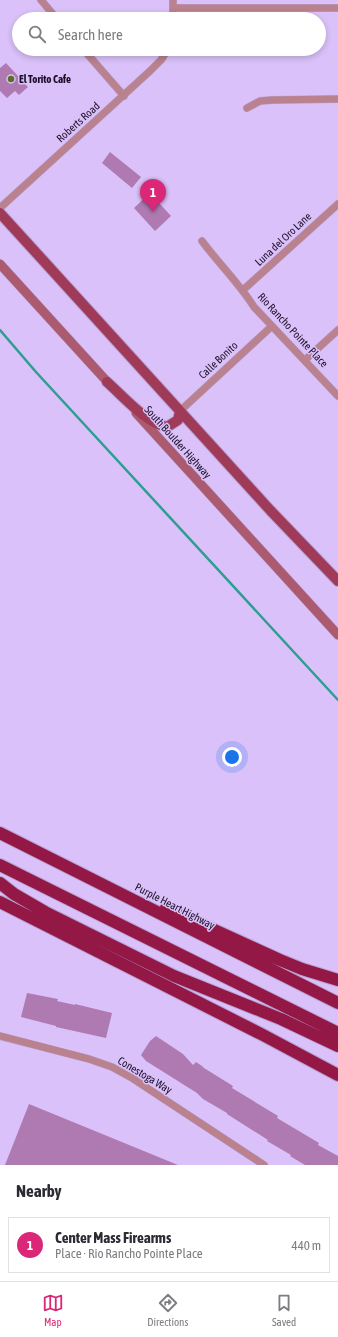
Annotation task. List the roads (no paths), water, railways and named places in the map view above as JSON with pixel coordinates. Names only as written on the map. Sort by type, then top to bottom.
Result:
[{"type":"highway","points":[[0,832],[280,960],[302,969],[338,980]]},
{"type":"highway","name":"Purple Heart Highway","points":[[0,832],[338,1003]]},
{"type":"highway","points":[[0,865],[338,1033]]},
{"type":"highway","points":[[0,883],[14,894],[45,912],[174,976],[281,1019],[338,1046]]},
{"type":"highway","points":[[0,902],[263,1035],[338,1075]]},
{"type":"main road","name":"South Boulder Highway","points":[[0,213],[270,510],[338,581]]},
{"type":"main road","name":"South Boulder Highway","points":[[0,264],[338,635]]},
{"type":"main road","points":[[107,382],[159,426],[167,427],[178,420],[180,411]]},
{"type":"street","points":[[41,0],[51,12]]},
{"type":"street","points":[[174,0],[174,12]]},
{"type":"street","points":[[269,0],[269,8]]},
{"type":"street","points":[[174,8],[338,8]]},
{"type":"street","points":[[89,56],[124,96]]},
{"type":"street","name":"Roberts Road","points":[[0,208],[150,72],[164,56]]},
{"type":"street","points":[[247,108],[260,101],[338,99]]},
{"type":"street","name":"Luna del Oro Lane","points":[[244,290],[338,204]]},
{"type":"street","name":"Rio Rancho Pointe Place","points":[[202,241],[244,290],[254,307],[338,396]]},
{"type":"street","name":"Calle Bonito","points":[[180,411],[272,326]]},
{"type":"street","points":[[305,360],[338,330]]},
{"type":"street","name":"Conestoga Way","points":[[0,1036],[89,1059],[112,1067],[138,1082],[264,1165]]},
{"type":"waterway","points":[[0,330],[36,372],[338,700]]},
{"type":"place","name":"El Torito Cafe","points":[[11,79]]},
{"type":"place","name":"Center Mass Firearms","points":[[153,212]]}]
